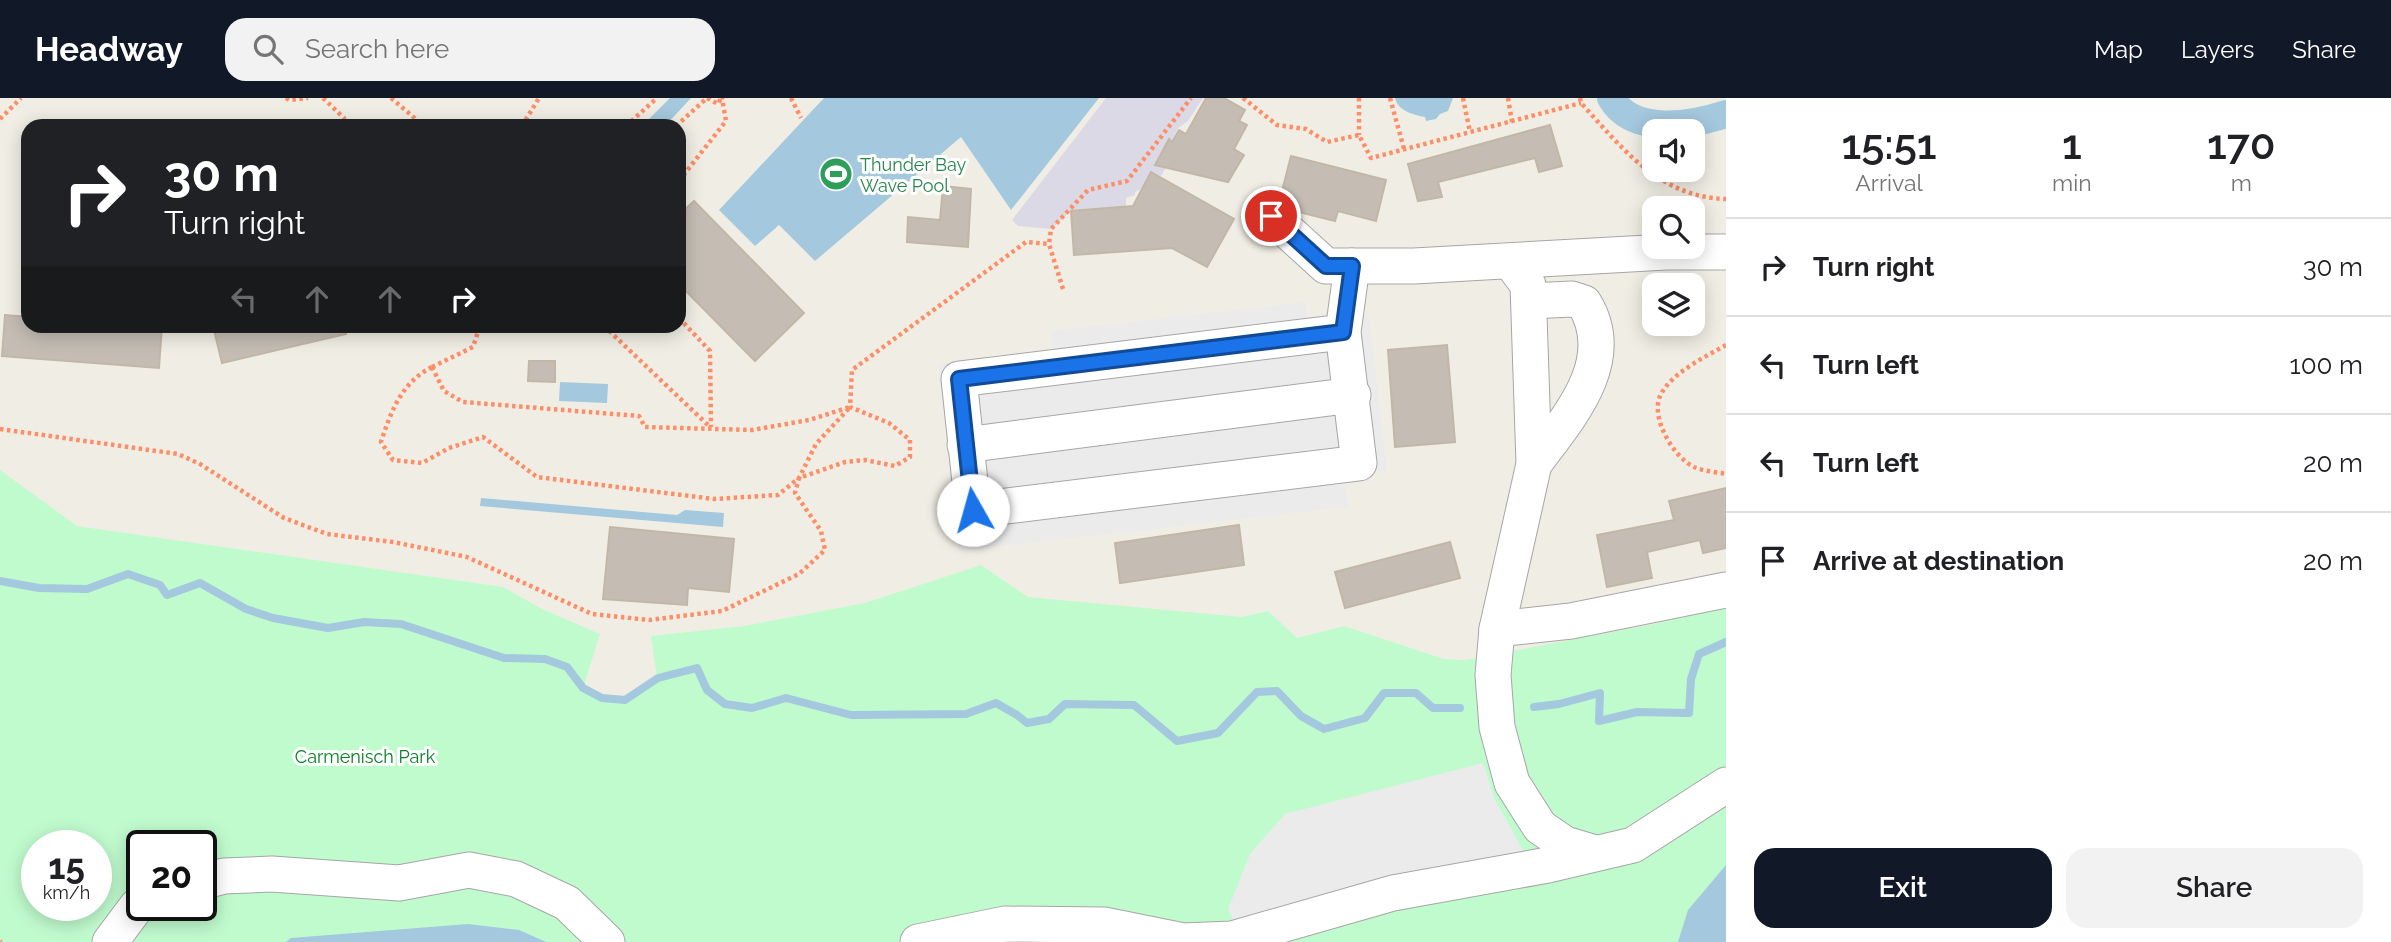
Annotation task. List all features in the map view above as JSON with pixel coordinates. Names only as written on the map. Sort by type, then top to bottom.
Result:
[{"type":"lane","points":[[1271,216],[1326,266],[1511,262],[1667,252],[1726,252]]},
{"type":"lane","points":[[1511,262],[1528,285],[1534,464],[1497,629],[1493,675],[1497,727],[1512,783],[1540,827],[1565,844],[1595,853]]},
{"type":"lane","points":[[1343,332],[959,379],[973,510],[1359,463],[1353,395],[1343,332],[1352,266]]},
{"type":"lane","points":[[1529,301],[1572,299],[1584,303],[1593,317],[1597,334],[1596,356],[1588,385],[1534,464]]},
{"type":"lane","points":[[965,445],[1353,395]]},
{"type":"lane","points":[[1497,629],[1579,620],[1726,590]]},
{"type":"lane","points":[[918,942],[1004,924],[1104,925],[1183,941],[1232,939],[1393,893],[1548,865],[1633,845],[1726,785]]},
{"type":"lane","points":[[217,878],[272,874],[399,883],[470,870],[516,879],[567,904],[607,942]]},
{"type":"lane","points":[[110,942],[126,921]]},
{"type":"path","points":[[0,118],[21,98]]},
{"type":"path","points":[[286,98],[308,98]]},
{"type":"path","points":[[323,98],[344,119]]},
{"type":"path","points":[[391,98],[416,119]]},
{"type":"path","points":[[526,119],[539,98]]},
{"type":"path","points":[[634,119],[657,98]]},
{"type":"path","points":[[684,119],[707,98],[718,104],[721,98]]},
{"type":"path","points":[[686,172],[726,121],[721,98]]},
{"type":"path","points":[[791,98],[801,118]]},
{"type":"path","points":[[1063,289],[1049,244],[1051,229],[1088,190],[1127,181],[1191,98]]},
{"type":"path","points":[[1243,98],[1277,125],[1306,129],[1327,142],[1359,135]]},
{"type":"path","points":[[1359,98],[1359,135],[1371,158],[1512,122],[1581,100],[1648,172],[1701,198],[1726,199]]},
{"type":"path","points":[[1390,98],[1404,149]]},
{"type":"path","points":[[1463,98],[1470,132]]},
{"type":"path","points":[[1508,98],[1512,122]]},
{"type":"path","points":[[0,429],[178,454],[200,464],[284,518],[327,534],[393,542],[467,557],[592,614],[649,620],[722,611],[799,574],[825,550],[821,531],[795,493],[799,478],[816,444],[850,407],[852,370],[1026,242],[1049,244]]},
{"type":"path","points":[[686,325],[710,351],[711,428]]},
{"type":"path","points":[[432,367],[444,391],[463,402],[639,416],[645,427],[752,430],[850,407],[889,422],[910,440],[910,457],[895,466],[865,460],[845,462],[799,478],[778,495],[714,499],[537,477],[483,437],[449,448],[422,463],[393,460],[381,442],[393,407],[417,375],[432,367],[473,347],[478,333]]},
{"type":"path","points":[[611,333],[711,428]]},
{"type":"path","points":[[1726,345],[1676,377],[1660,395],[1658,422],[1670,443],[1693,467],[1726,474]]},
{"type":"green space","name":"Carmenisch Park","points":[[0,470],[77,526],[503,587],[542,609],[600,634],[583,688],[602,698],[625,700],[657,678],[651,636],[744,626],[865,603],[981,565],[1028,597],[1242,617],[1268,611],[1297,638],[1344,626],[1444,659],[1465,660],[1654,624],[1726,607],[1726,942],[0,942]]},
{"type":"shaded area","points":[[1106,98],[1203,98],[1188,121],[1178,128],[1161,160],[1168,164],[1161,176],[1151,172],[1143,188],[1126,198],[1126,206],[1071,211],[1051,229],[1018,226],[1012,220]]},
{"type":"shaded area","points":[[1305,302],[1307,322],[1369,315],[1387,470],[1344,475],[1348,507],[959,551],[938,364],[1053,351],[1051,331]]},
{"type":"shaded area","points":[[1483,763],[1495,800],[1527,857],[1240,934],[1228,909],[1250,854],[1285,814]]},
{"type":"water","points":[[670,98],[691,98],[672,119],[649,119]]},
{"type":"water","name":"Thunder Bay Wave Pool","points":[[824,98],[1099,98],[1011,210],[961,137],[815,261],[779,225],[755,246],[719,210]]},
{"type":"water","points":[[1395,98],[1453,98],[1448,111],[1436,119],[1426,121],[1425,117],[1403,109]]},
{"type":"water","points":[[560,382],[608,384],[607,403],[559,401]]},
{"type":"water","points":[[481,498],[677,515],[685,510],[724,513],[723,527],[480,506]]},
{"type":"water","points":[[1726,865],[1726,942],[1678,942],[1688,910]]},
{"type":"water","points":[[468,924],[519,930],[546,942],[286,942],[291,938]]},
{"type":"building","points":[[1206,98],[1224,98],[1245,110],[1239,121],[1247,125],[1234,149],[1244,155],[1228,182],[1155,165],[1169,139],[1172,142],[1179,130],[1186,134]]},
{"type":"building","points":[[1550,125],[1562,166],[1539,172],[1535,158],[1438,182],[1442,197],[1418,201],[1408,164]]},
{"type":"building","points":[[1291,156],[1386,180],[1376,221],[1338,211],[1335,221],[1295,211],[1295,198],[1281,195]]},
{"type":"building","points":[[1151,172],[1234,219],[1207,267],[1172,248],[1074,255],[1071,211],[1133,206]]},
{"type":"building","points":[[943,186],[971,189],[968,247],[907,242],[908,217],[940,220]]},
{"type":"building","points":[[694,201],[804,313],[755,361],[686,291],[686,208]]},
{"type":"building","points":[[5,315],[21,316],[21,333],[162,333],[159,368],[2,356]]},
{"type":"building","points":[[215,333],[346,333],[346,334],[222,363]]},
{"type":"building","points":[[1447,345],[1455,442],[1395,447],[1388,350]]},
{"type":"building","points":[[529,361],[555,361],[555,382],[528,381]]},
{"type":"building","points":[[1726,488],[1726,548],[1703,553],[1700,540],[1647,552],[1652,578],[1607,587],[1597,535],[1674,520],[1669,501]]},
{"type":"building","points":[[1239,525],[1244,565],[1120,583],[1115,543]]},
{"type":"building","points":[[610,527],[734,539],[729,592],[688,588],[687,605],[603,599]]},
{"type":"building","points":[[1450,542],[1460,578],[1345,608],[1335,572]]},
{"type":"waterway","points":[[1611,98],[1621,110],[1648,123],[1680,124],[1726,114]]},
{"type":"waterway","points":[[0,581],[39,588],[87,589],[128,574],[160,585],[167,595],[200,583],[246,609],[273,618],[328,628],[364,622],[401,624],[504,658],[545,659],[567,667],[583,688],[602,698],[625,700],[658,678],[697,668],[707,690],[725,704],[752,708],[786,698],[851,715],[966,714],[996,703],[1027,723],[1049,719],[1065,704],[1134,705],[1177,741],[1218,733],[1257,692],[1277,691],[1301,716],[1324,729],[1365,718],[1384,693],[1416,693],[1433,708],[1460,708]]},
{"type":"waterway","points":[[1534,707],[1559,704],[1600,693],[1599,721],[1637,712],[1689,713],[1691,679],[1699,654],[1726,642]]},
{"type":"place","name":"Thunder Bay Wave Pool","points":[[836,174]]},
{"type":"route","points":[[973,510],[959,379],[1343,332],[1352,266],[1326,266],[1271,216]]}]
